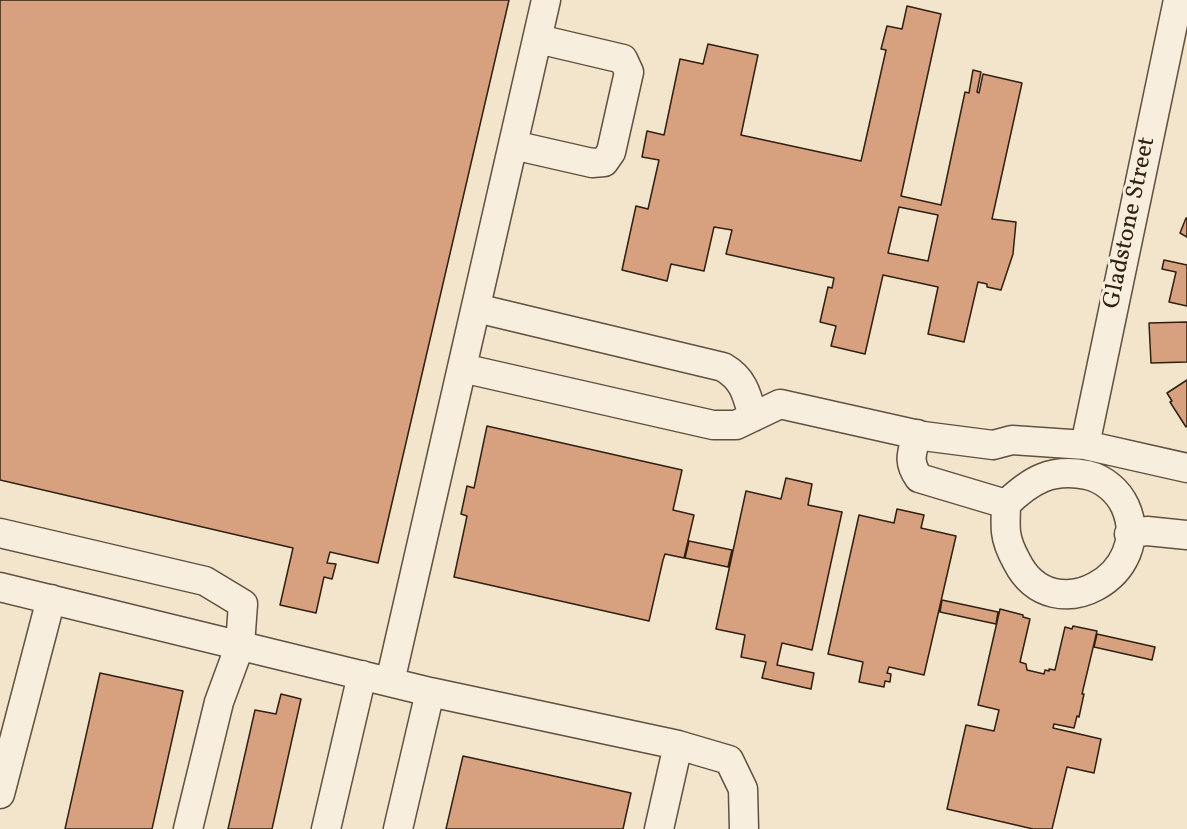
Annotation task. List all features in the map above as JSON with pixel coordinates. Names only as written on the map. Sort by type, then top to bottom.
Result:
[{"type":"street","points":[[390,682],[546,0]]},
{"type":"street","name":"Gladstone Street","points":[[1085,445],[1179,17]]},
{"type":"street","points":[[513,145],[592,163],[604,162],[611,152],[629,72],[623,59],[538,39]]},
{"type":"street","points":[[476,308],[723,367],[735,374],[747,396],[753,417]]},
{"type":"street","points":[[462,369],[713,425],[736,425],[780,404],[917,434],[993,445],[1012,440],[1085,445],[1187,468]]},
{"type":"street","points":[[917,434],[911,457],[913,469],[919,478],[1006,504]]},
{"type":"street","points":[[1056,473],[1075,473],[1095,477],[1108,484],[1120,496],[1128,514],[1127,550],[1111,577],[1099,586],[1085,592],[1052,593],[1038,586],[1022,572],[1006,534],[1006,504],[1020,490],[1037,479],[1056,473]]},
{"type":"street","points":[[1129,534],[1147,531],[1187,534]]},
{"type":"street","points":[[0,532],[205,581],[243,604],[240,645],[219,702],[188,829]]},
{"type":"street","points":[[0,587],[430,692],[678,745],[729,760],[744,789],[744,829]]},
{"type":"street","points":[[0,794],[51,599]]},
{"type":"street","points":[[326,829],[362,675]]},
{"type":"street","points":[[398,829],[430,692]]},
{"type":"street","points":[[659,829],[678,745]]},
{"type":"building","points":[[0,0],[509,0],[378,563],[330,552],[327,563],[336,564],[332,579],[324,577],[316,613],[280,605],[293,548],[0,480]]},
{"type":"building","points":[[907,6],[941,14],[901,196],[941,205],[965,92],[969,93],[973,70],[981,72],[977,92],[979,93],[983,74],[1022,83],[992,219],[1016,222],[1013,254],[1001,290],[978,282],[964,342],[928,334],[938,287],[883,275],[865,354],[831,346],[836,326],[820,322],[828,287],[832,288],[834,278],[726,254],[732,230],[714,227],[704,271],[671,264],[667,281],[622,270],[636,206],[648,209],[659,160],[642,157],[647,131],[664,135],[680,59],[703,64],[708,44],[758,55],[741,135],[861,161],[886,50],[881,49],[887,26],[902,29]],"holes":[[[899,207],[938,215],[928,261],[888,253]]]},
{"type":"building","points":[[1187,218],[1187,237],[1180,233]]},
{"type":"building","points":[[1164,260],[1187,265],[1187,306],[1169,302],[1176,272],[1162,269]]},
{"type":"building","points":[[1187,322],[1187,362],[1151,363],[1149,323]]},
{"type":"building","points":[[1187,380],[1187,426],[1186,427],[1167,393]]},
{"type":"building","points":[[487,426],[682,470],[673,510],[694,515],[684,558],[665,554],[649,621],[454,577],[467,516],[461,514],[467,486],[474,488]]},
{"type":"building","points":[[786,478],[812,484],[808,505],[842,512],[812,650],[782,643],[777,665],[814,673],[811,689],[762,678],[766,662],[741,657],[745,635],[716,629],[746,491],[781,499]]},
{"type":"building","points":[[897,509],[924,515],[921,528],[956,536],[924,675],[889,667],[887,673],[891,674],[890,682],[885,681],[884,687],[859,682],[863,662],[828,654],[859,515],[894,523]]},
{"type":"building","points":[[689,541],[732,550],[728,567],[685,558]]},
{"type":"building","points":[[942,600],[998,612],[996,624],[940,612]]},
{"type":"building","points":[[1000,609],[1030,619],[1020,662],[1026,664],[1027,670],[1044,674],[1045,670],[1055,670],[1065,627],[1072,629],[1073,626],[1097,631],[1079,717],[1077,716],[1074,728],[1054,724],[1053,728],[1101,739],[1094,773],[1067,767],[1052,829],[1033,829],[947,809],[966,725],[994,731],[999,710],[978,705]]},
{"type":"building","points":[[1097,634],[1155,647],[1152,660],[1094,647]]},
{"type":"building","points":[[100,673],[183,691],[152,829],[65,829]]},
{"type":"building","points":[[281,694],[301,699],[272,829],[228,829],[255,710],[276,714]]},
{"type":"building","points":[[463,756],[631,793],[623,829],[446,829]]}]
